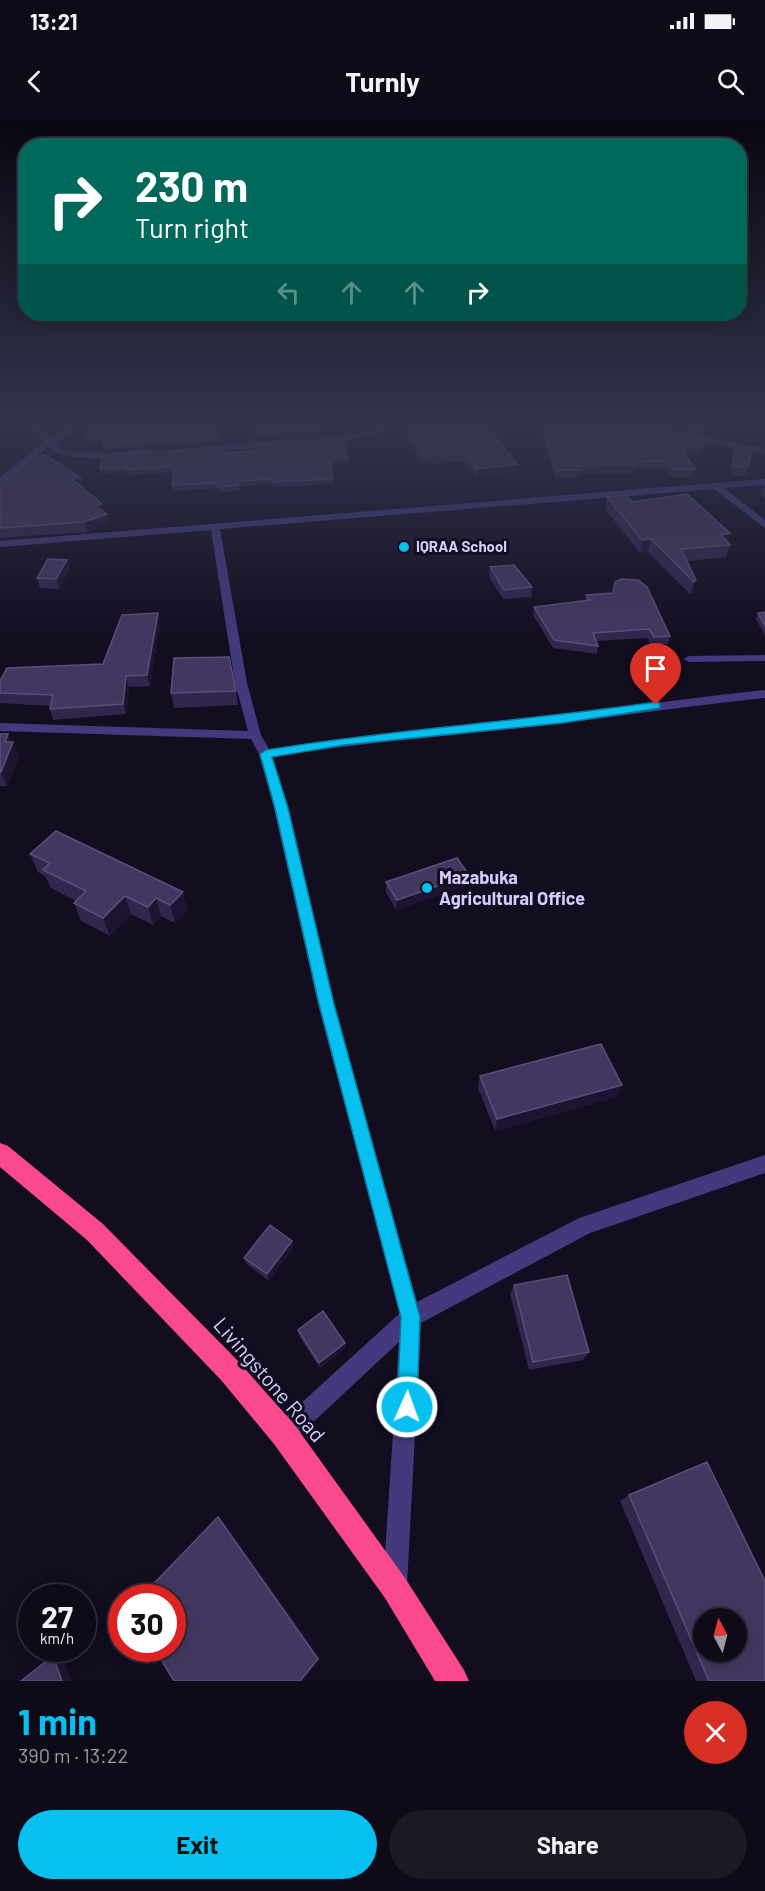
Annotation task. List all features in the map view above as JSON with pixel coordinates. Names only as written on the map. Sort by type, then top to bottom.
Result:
[{"type":"highway","name":"Livingstone Road","points":[[0,1153],[95,1232],[230,1371],[285,1434],[395,1588],[453,1681]]},
{"type":"street","points":[[0,544],[593,497]]},
{"type":"street","points":[[729,497],[765,525]]},
{"type":"street","points":[[215,527],[242,683],[255,735],[266,754],[281,808],[326,1004],[411,1317],[395,1588]]},
{"type":"street","points":[[689,659],[765,658]]},
{"type":"street","points":[[266,754],[344,741],[562,720],[675,703],[765,694]]},
{"type":"street","points":[[0,727],[255,735]]},
{"type":"street","points":[[285,1434],[411,1317],[586,1225],[765,1164]]},
{"type":"building","points":[[0,497],[93,497],[102,504],[95,506],[107,514],[84,522],[0,528]]},
{"type":"building","points":[[607,497],[628,497],[632,502],[667,497],[690,497],[730,533],[721,535],[730,545],[681,549],[696,580],[694,582],[651,539],[642,540]]},
{"type":"building","points":[[48,559],[67,560],[56,579],[37,578]]},
{"type":"building","points":[[514,565],[532,587],[504,590],[490,567]]},
{"type":"building","points":[[621,579],[638,580],[647,587],[670,636],[654,637],[649,629],[593,633],[598,646],[554,640],[534,607],[590,600],[586,595],[613,593],[615,582]]},
{"type":"building","points":[[765,612],[765,626],[758,613]]},
{"type":"building","points":[[158,613],[147,675],[126,676],[123,704],[50,709],[53,695],[0,693],[0,681],[7,668],[103,664],[122,615]]},
{"type":"building","points":[[229,657],[236,691],[171,693],[174,658]]},
{"type":"building","points":[[0,734],[8,734],[5,742],[13,742],[1,772],[0,772]]},
{"type":"building","points":[[56,831],[183,892],[170,905],[156,898],[148,907],[125,896],[103,918],[74,903],[86,891],[43,870],[50,863],[30,854]]},
{"type":"building","points":[[457,858],[469,875],[397,900],[386,882]]},
{"type":"building","points":[[601,1044],[622,1085],[497,1119],[480,1076]]},
{"type":"building","points":[[270,1225],[292,1241],[267,1274],[244,1258]]},
{"type":"building","points":[[567,1275],[589,1352],[533,1362],[514,1285]]},
{"type":"building","points":[[323,1311],[345,1343],[319,1363],[298,1330]]},
{"type":"building","points":[[707,1462],[765,1581],[765,1681],[709,1681],[701,1662],[747,1662],[747,1608],[693,1608],[693,1644],[629,1495]]},
{"type":"building","points":[[218,1517],[318,1659],[300,1681],[174,1681],[162,1662],[186,1662],[186,1584],[153,1584]]},
{"type":"building","points":[[45,1662],[55,1662],[62,1681],[21,1681]]},
{"type":"place","name":"IQRAA School","points":[[404,547]]},
{"type":"place","name":"Mazabuka Agricultural Office","points":[[427,888]]},
{"type":"route","points":[[407,1407],[411,1317],[326,1004],[281,808],[266,754],[344,741],[562,720],[656,705]]}]
